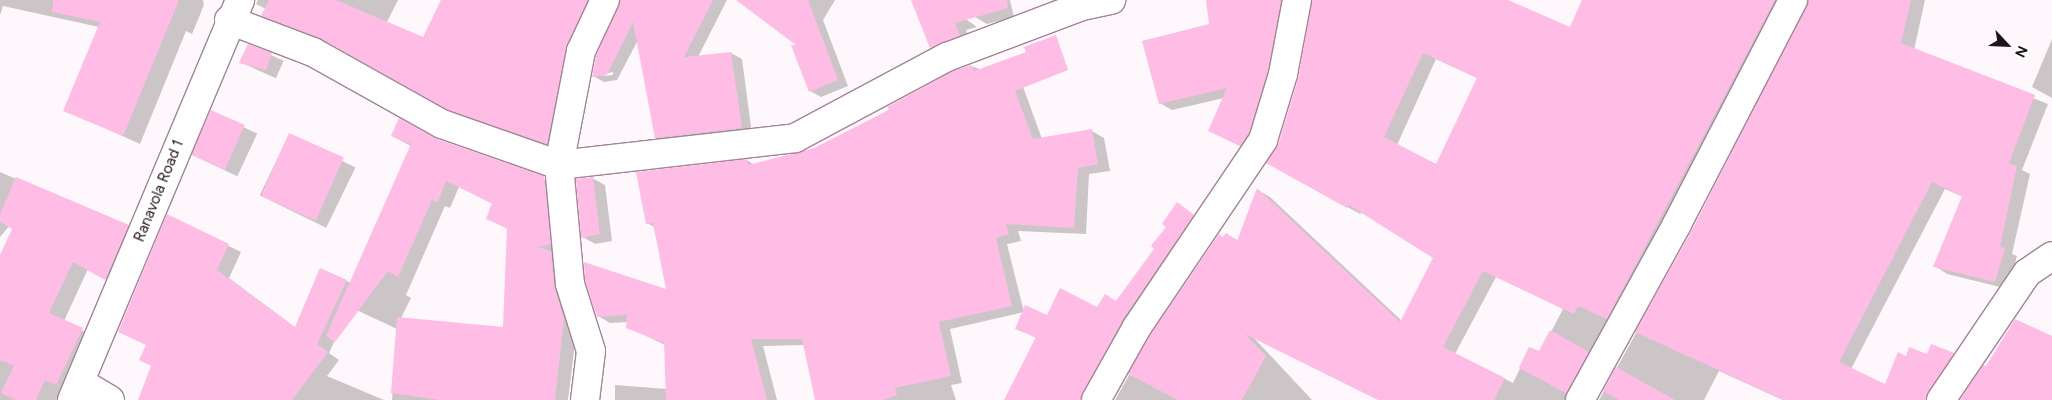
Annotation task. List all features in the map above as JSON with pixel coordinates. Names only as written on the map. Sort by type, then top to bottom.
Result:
[{"type":"street","points":[[585,400],[591,351],[570,284],[559,165],[581,51],[605,0]]},
{"type":"street","points":[[235,10],[442,124],[559,165],[795,138],[947,57],[1082,6],[1111,0]]},
{"type":"street","points":[[1096,400],[1137,327],[1263,140],[1283,74],[1297,0]]},
{"type":"street","points":[[1580,400],[1677,224],[1793,0]]},
{"type":"street","name":"Ranavola Road 1","points":[[76,391],[235,10]]},
{"type":"street","points":[[1941,400],[2027,273],[2052,256]]},
{"type":"street","points":[[76,391],[110,400]]},
{"type":"building","points":[[53,0],[179,0],[123,136],[63,111],[100,22],[52,12]]},
{"type":"building","points":[[269,0],[336,0],[423,37],[441,0],[588,0],[566,48],[547,144],[448,110],[320,38],[261,16]]},
{"type":"building","points":[[620,0],[713,0],[684,57],[731,52],[742,128],[655,138],[633,22],[607,75],[592,77],[596,56]]},
{"type":"building","points":[[736,0],[808,0],[838,80],[809,92],[791,45],[796,45]]},
{"type":"building","points":[[911,0],[1007,0],[1008,8],[955,23],[960,36],[930,48]]},
{"type":"building","points":[[1206,0],[1281,0],[1268,70],[1249,133],[1240,146],[1208,131],[1227,88],[1159,104],[1142,41],[1209,24]]},
{"type":"building","points":[[1312,0],[1508,0],[1570,27],[1582,0],[1775,0],[1607,319],[1578,306],[1574,314],[1483,271],[1443,347],[1505,378],[1494,400],[1378,400],[1245,334],[1266,356],[1242,400],[1178,400],[1128,374],[1150,335],[1219,234],[1223,237],[1226,233],[1237,241],[1257,188],[1400,322],[1433,258],[1349,205],[1347,208],[1266,163],[1278,145],[1298,79]],"holes":[[[1423,53],[1477,78],[1436,164],[1384,137]]]},
{"type":"building","points":[[1809,0],[1911,0],[1901,43],[2035,95],[2009,163],[2017,166],[2000,247],[2005,248],[1995,282],[1933,267],[1962,196],[1932,182],[1839,362],[1885,384],[1898,352],[1906,356],[1909,347],[1927,354],[1931,344],[1954,353],[1926,400],[1784,400],[1635,332],[1691,232]]},
{"type":"building","points":[[1056,35],[1068,70],[1015,91],[1033,139],[1092,129],[1098,164],[1078,168],[1074,228],[1006,224],[1009,234],[996,238],[1012,306],[939,322],[951,376],[895,388],[897,395],[883,400],[815,400],[802,339],[751,339],[767,400],[666,400],[664,343],[626,328],[627,315],[597,317],[585,281],[584,262],[666,289],[653,223],[646,224],[636,172],[747,159],[748,165],[814,148],[889,110],[887,107],[953,71],[971,65],[974,71],[1026,52],[1024,47]]},
{"type":"building","points":[[248,44],[272,53],[266,70],[239,63]]},
{"type":"building","points":[[211,110],[245,125],[225,170],[191,155]]},
{"type":"building","points":[[399,118],[437,139],[544,176],[551,244],[538,247],[551,251],[554,286],[564,319],[555,400],[440,400],[391,393],[397,317],[503,327],[507,228],[486,219],[492,203],[446,181],[438,202],[432,200],[398,277],[388,271],[335,342],[326,336],[411,144],[391,136]]},
{"type":"building","points":[[289,133],[344,157],[316,220],[261,196]]},
{"type":"building","points":[[16,177],[129,225],[105,280],[73,262],[49,313],[83,328],[56,385],[45,380],[36,400],[16,400],[1,393],[14,366],[0,360],[0,255],[12,229],[0,222],[0,214]]},
{"type":"building","points":[[593,177],[600,234],[581,238],[576,179]]},
{"type":"building","points":[[1177,202],[1194,215],[1123,319],[1080,400],[1004,400],[1036,337],[1015,329],[1025,305],[1047,315],[1060,288],[1097,307],[1105,294],[1116,301],[1154,249],[1151,246],[1166,227],[1162,224]]},
{"type":"building","points":[[167,214],[229,244],[217,270],[295,327],[320,268],[347,280],[317,344],[328,352],[292,400],[138,400],[151,366],[139,360],[146,345],[118,332]]},
{"type":"building","points":[[2015,319],[2052,336],[2052,400],[1960,400],[1983,365],[1986,366]]},
{"type":"building","points":[[1550,330],[1589,352],[1566,393],[1519,368],[1529,347],[1539,351]]},
{"type":"building","points":[[1616,367],[1675,400],[1620,400],[1603,391]]}]
